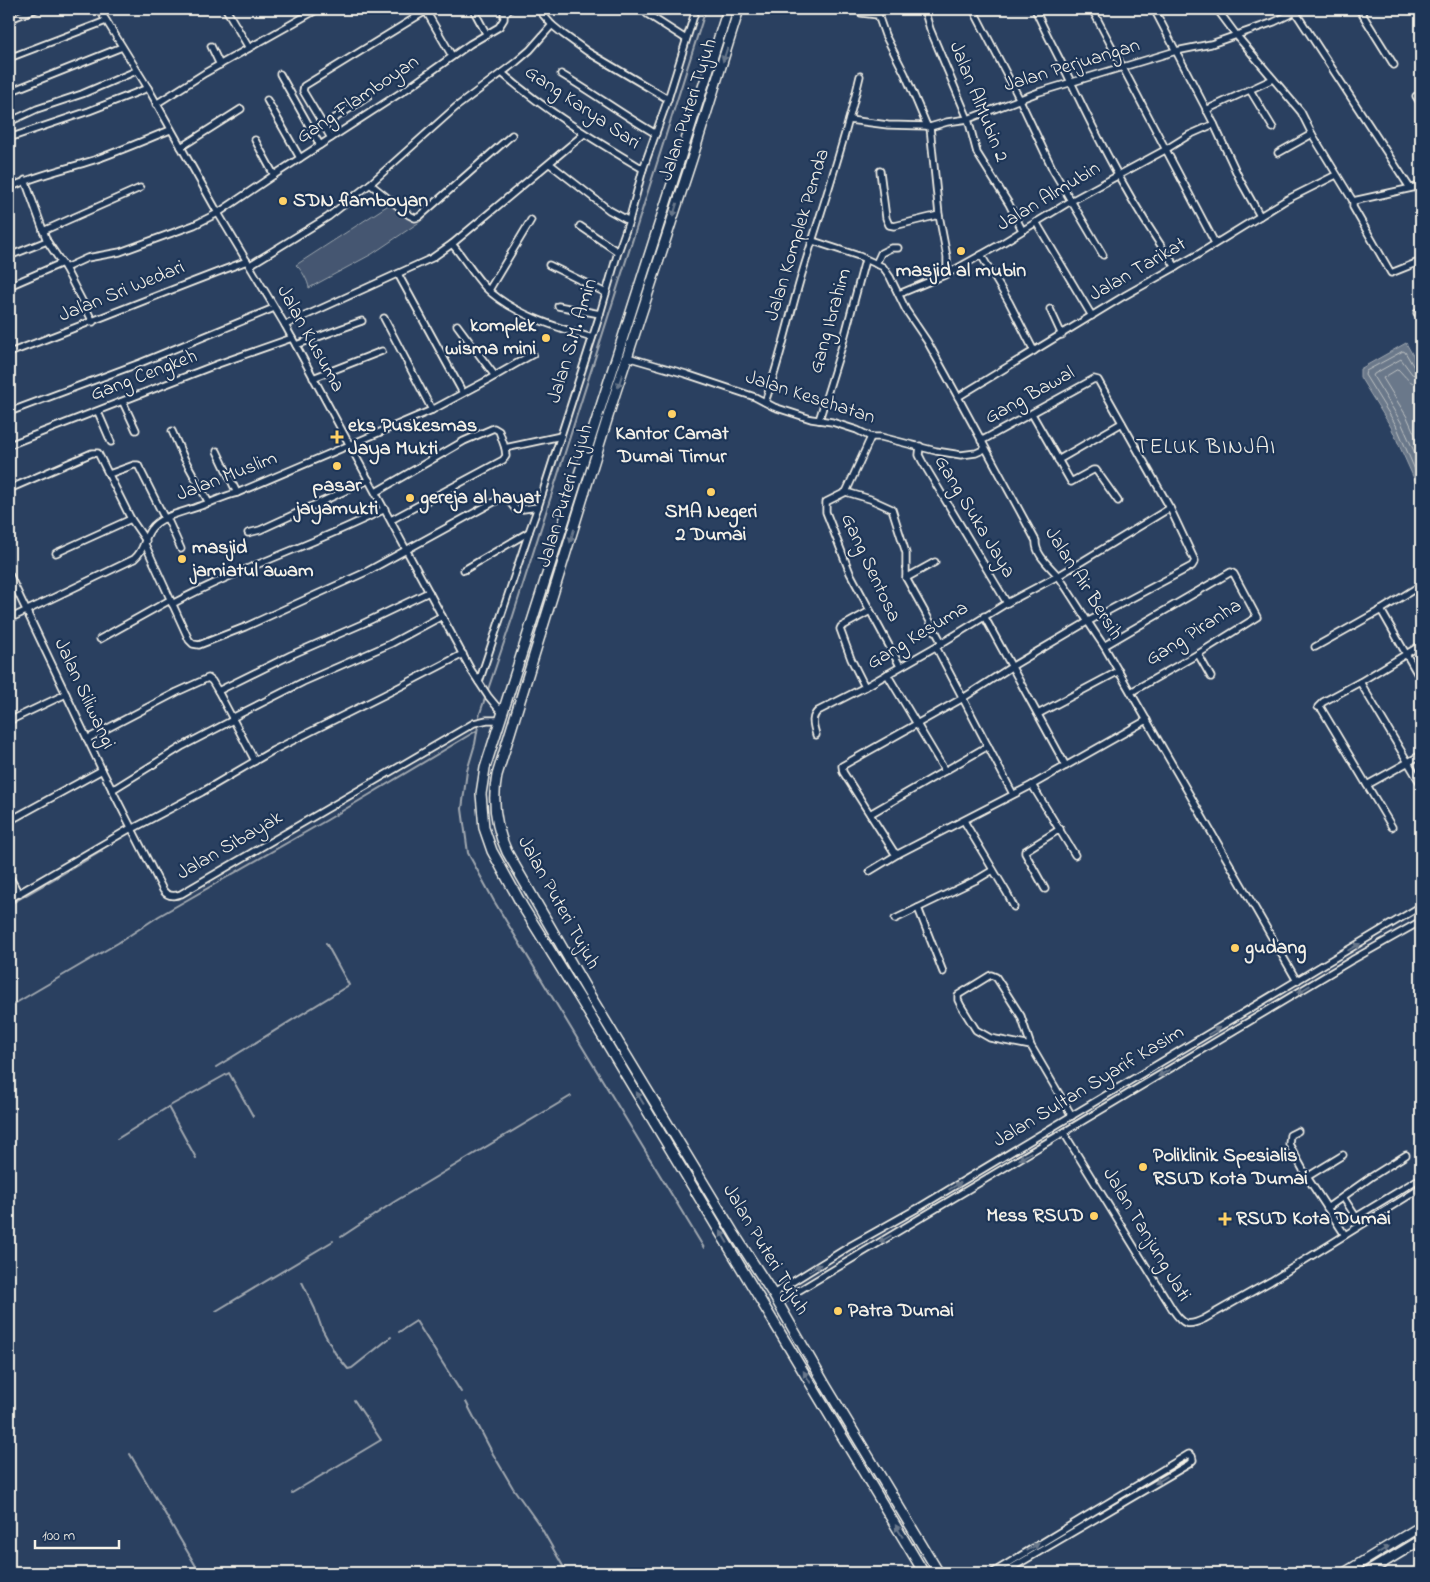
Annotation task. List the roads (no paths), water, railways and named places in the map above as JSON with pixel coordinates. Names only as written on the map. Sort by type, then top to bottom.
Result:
[{"type":"highway","name":"Jalan Puteri Tujuh","points":[[728,9],[485,768],[481,794],[484,828],[501,870],[924,1573]]},
{"type":"highway","name":"Jalan Puteri Tujuh","points":[[740,9],[627,357],[496,775],[494,797],[496,816],[503,844],[588,992],[730,1227],[776,1299],[826,1386],[940,1573]]},
{"type":"highway","points":[[690,128],[700,132]]},
{"type":"highway","points":[[579,997],[588,992]]},
{"type":"highway","points":[[816,1392],[826,1386]]},
{"type":"highway","points":[[1344,1573],[1421,1526]]},
{"type":"highway","points":[[1366,1573],[1421,1540]]},
{"type":"street","points":[[10,19],[36,9]]},
{"type":"street","name":"Jalan Kusuma","points":[[99,9],[148,88],[170,130],[285,325],[478,682],[489,696],[501,717]]},
{"type":"street","points":[[226,9],[249,48]]},
{"type":"street","points":[[156,104],[220,64],[318,9]]},
{"type":"street","points":[[473,9],[487,35]]},
{"type":"street","name":"Gang Flamboyan","points":[[9,286],[63,265],[120,252],[194,225],[218,213],[408,88],[452,56],[499,27],[504,19],[504,14],[510,9]]},
{"type":"street","points":[[538,9],[552,25],[588,52],[668,99]]},
{"type":"street","name":"Jalan S.M. Amin","points":[[478,682],[561,436],[643,170],[668,99],[696,9]]},
{"type":"street","points":[[857,9],[860,13],[878,15],[884,35],[905,74],[928,127],[939,215],[947,257],[947,274]]},
{"type":"street","name":"Jalan AlMubin 2","points":[[924,9],[930,29],[968,118],[977,153],[1010,204],[1022,230]]},
{"type":"street","points":[[973,9],[1019,98],[1053,170],[1103,256]]},
{"type":"street","points":[[1035,9],[1118,175],[1138,211],[1176,268]]},
{"type":"street","points":[[1092,9],[1215,243]]},
{"type":"street","points":[[1154,9],[1260,216]]},
{"type":"street","points":[[1217,9],[1237,36],[1301,112],[1391,273],[1421,261]]},
{"type":"street","name":"Jalan Perjuangan","points":[[849,120],[888,126],[928,127],[968,118],[1019,98],[1237,36],[1274,22],[1294,10],[1301,9]]},
{"type":"street","points":[[1359,9],[1394,65]]},
{"type":"street","points":[[331,138],[302,91],[304,86],[426,10],[452,56]]},
{"type":"street","points":[[1294,10],[1410,188]]},
{"type":"street","points":[[647,14],[686,39]]},
{"type":"street","points":[[9,58],[106,21]]},
{"type":"street","name":"Jalan Sri Wedari","points":[[9,352],[93,322],[172,289],[248,263],[328,217],[370,184],[448,114],[530,50],[552,25]]},
{"type":"street","points":[[211,46],[220,64]]},
{"type":"street","points":[[9,92],[122,47]]},
{"type":"street","points":[[9,122],[37,109],[82,94],[136,70]]},
{"type":"street","name":"Gang Karya Sari","points":[[502,73],[527,94],[584,134],[643,170]]},
{"type":"street","points":[[280,74],[320,145]]},
{"type":"street","points":[[561,74],[656,134]]},
{"type":"street","name":"Jalan Komplek Pemda","points":[[765,402],[804,265],[849,120],[860,76]]},
{"type":"street","points":[[1206,110],[1273,79]]},
{"type":"street","points":[[9,138],[89,111],[148,88]]},
{"type":"street","points":[[1250,90],[1273,128]]},
{"type":"street","points":[[1416,96],[1421,104]]},
{"type":"street","points":[[324,125],[368,97]]},
{"type":"street","points":[[267,100],[300,158]]},
{"type":"street","points":[[181,148],[241,109]]},
{"type":"street","name":"Jalan Almubin","points":[[899,294],[947,274],[1071,201],[1189,135],[1214,124]]},
{"type":"street","points":[[9,188],[25,180],[97,159],[170,130]]},
{"type":"street","points":[[285,325],[432,258],[452,244],[584,134]]},
{"type":"street","points":[[1278,153],[1312,134]]},
{"type":"street","points":[[370,184],[409,215],[415,218],[419,217],[512,135]]},
{"type":"street","points":[[255,140],[274,175]]},
{"type":"street","points":[[550,164],[609,210],[629,220]]},
{"type":"street","points":[[880,171],[886,218],[889,225],[894,226],[939,215]]},
{"type":"street","name":"Jalan Tarikat","points":[[958,397],[1147,282],[1176,268],[1302,191],[1336,175]]},
{"type":"street","points":[[25,180],[47,241],[63,265],[93,322]]},
{"type":"street","points":[[1352,202],[1421,186]]},
{"type":"street","points":[[43,231],[140,188]]},
{"type":"street","points":[[489,290],[530,220]]},
{"type":"street","points":[[1036,222],[1092,316]]},
{"type":"street","points":[[580,226],[618,252]]},
{"type":"street","points":[[9,256],[47,241]]},
{"type":"street","name":"Jalan Air Bersih","points":[[813,241],[884,267],[906,310],[927,342],[958,397],[1044,559],[1058,576],[1119,671],[1297,981]]},
{"type":"street","points":[[452,244],[484,286],[516,309],[548,323],[592,338]]},
{"type":"street","points":[[876,264],[881,253],[891,248],[898,248]]},
{"type":"street","points":[[981,255],[1009,302],[1034,351]]},
{"type":"street","name":"Gang Ibrahim","points":[[819,420],[842,346],[865,260]]},
{"type":"street","points":[[549,265],[606,293]]},
{"type":"street","points":[[398,274],[463,393]]},
{"type":"street","points":[[558,306],[600,314]]},
{"type":"street","points":[[9,412],[140,363],[274,308]]},
{"type":"street","points":[[1050,309],[1062,335]]},
{"type":"street","points":[[384,318],[432,410]]},
{"type":"street","points":[[296,345],[362,321]]},
{"type":"street","points":[[457,325],[495,376]]},
{"type":"street","name":"Gang Cengkeh","points":[[9,445],[218,364],[292,338]]},
{"type":"street","points":[[313,378],[382,352]]},
{"type":"street","name":"Jalan Muslim","points":[[26,612],[134,559],[140,553],[151,529],[166,518],[237,493],[432,410],[533,354]]},
{"type":"street","name":"Jalan Kesehatan","points":[[627,357],[755,397],[780,409],[857,430],[871,437],[881,437],[961,455],[985,449]]},
{"type":"street","name":"Gang Bawal","points":[[981,441],[1065,394],[1096,379],[1122,423]]},
{"type":"street","points":[[123,402],[136,430]]},
{"type":"street","points":[[98,412],[111,442]]},
{"type":"street","points":[[1032,414],[1072,483],[1096,470],[1118,501]]},
{"type":"street","points":[[898,854],[894,852],[841,767],[963,698],[1087,622],[1193,565],[1195,559],[1170,508],[1122,423],[1058,460]]},
{"type":"street","points":[[376,492],[464,441],[485,431],[494,428],[498,429],[505,448],[506,456],[503,460],[391,520]]},
{"type":"street","points":[[172,431],[184,458],[209,503]]},
{"type":"street","points":[[505,448],[561,436]]},
{"type":"street","points":[[871,437],[846,492],[870,499],[892,509],[906,553],[906,578],[963,698],[1014,794]]},
{"type":"street","name":"Gang Suka Jaya","points":[[920,446],[919,454],[922,461],[1007,603]]},
{"type":"street","points":[[217,451],[237,493]]},
{"type":"street","points":[[9,489],[94,453],[100,455],[131,519],[145,543],[189,640],[195,645],[219,638],[366,572],[504,496],[507,497],[516,510],[538,507]]},
{"type":"street","points":[[109,474],[138,465],[181,548]]},
{"type":"street","points":[[248,533],[260,530],[368,480]]},
{"type":"street","name":"Gang Sentosa","points":[[846,492],[826,502],[826,512],[850,572],[900,666]]},
{"type":"street","name":"Gang Kesuma","points":[[816,735],[813,720],[816,713],[939,645],[984,616],[1058,576],[1170,508]]},
{"type":"street","points":[[100,639],[171,602],[385,509]]},
{"type":"street","points":[[56,553],[131,519]]},
{"type":"street","points":[[464,570],[529,532]]},
{"type":"street","points":[[906,578],[935,562]]},
{"type":"street","name":"Gang Piranha","points":[[1104,646],[1231,572],[1234,574],[1257,617],[1198,654],[1131,692]]},
{"type":"street","name":"Jalan Siliwangi","points":[[9,574],[102,770],[132,828]]},
{"type":"street","points":[[1315,647],[1421,585]]},
{"type":"street","points":[[218,691],[291,655],[429,592]]},
{"type":"street","points":[[1381,610],[1421,680]]},
{"type":"street","points":[[866,687],[850,659],[840,628],[870,611]]},
{"type":"street","points":[[9,619],[26,612]]},
{"type":"street","points":[[112,790],[183,746],[233,719],[304,682],[390,644],[442,616]]},
{"type":"street","points":[[984,616],[1066,766]]},
{"type":"street","points":[[1392,826],[1321,708],[1318,707],[1323,702],[1421,645]]},
{"type":"street","points":[[9,899],[132,828],[202,792],[255,760],[463,654]]},
{"type":"street","points":[[1198,654],[1211,677]]},
{"type":"street","points":[[1038,714],[1119,671]]},
{"type":"street","points":[[887,674],[945,771]]},
{"type":"street","points":[[87,738],[205,678],[210,679],[218,691],[255,760]]},
{"type":"street","points":[[1360,682],[1421,784]]},
{"type":"street","points":[[9,721],[66,694]]},
{"type":"street","points":[[489,696],[506,703]]},
{"type":"street","name":"Jalan Sibayak","points":[[132,828],[165,893],[175,896],[474,723],[501,717]]},
{"type":"street","points":[[870,871],[898,854],[1066,766],[1147,720]]},
{"type":"street","points":[[870,814],[988,746]]},
{"type":"street","points":[[1367,786],[1421,755]]},
{"type":"street","points":[[9,821],[102,770]]},
{"type":"street","points":[[1032,784],[1075,855]]},
{"type":"street","points":[[964,821],[1014,907]]},
{"type":"street","points":[[1045,889],[1025,851],[1060,829]]},
{"type":"street","points":[[895,919],[993,870]]},
{"type":"street","points":[[9,876],[19,894]]},
{"type":"street","name":"Jalan Sultan Syarif Kasim","points":[[776,1299],[848,1247],[918,1208],[1421,906]]},
{"type":"street","points":[[918,908],[943,972]]},
{"type":"street","name":"Jalan Sultan Syarif Kasim","points":[[776,1299],[923,1217],[1352,960],[1421,921]]},
{"type":"street","points":[[1031,1046],[990,1038],[976,1030],[961,1006],[958,995],[989,976],[994,975],[1021,1016],[1031,1046],[1072,1116]]},
{"type":"street","points":[[1238,1017],[1244,1025]]},
{"type":"street","points":[[1298,1131],[1290,1135],[1289,1144],[1307,1177],[1345,1235]]},
{"type":"street","name":"Jalan Tanjung Jati","points":[[1064,1133],[1172,1310],[1181,1321],[1187,1324],[1204,1319],[1271,1281],[1421,1188]]},
{"type":"street","points":[[1307,1177],[1343,1155]]},
{"type":"street","points":[[1327,1208],[1406,1155]]},
{"type":"street","points":[[1343,1197],[1356,1217],[1416,1180]]},
{"type":"street","points":[[918,1208],[923,1217]]},
{"type":"street","points":[[992,1573],[1186,1455],[1190,1454],[1192,1456],[1193,1460],[1189,1464],[1003,1573]]},
{"type":"street","points":[[1078,1520],[1082,1527]]},
{"type":"water","points":[[1406,343],[1421,370],[1421,504],[1416,483],[1391,427],[1360,377],[1360,369]]},
{"type":"waterway","points":[[479,716],[513,616],[706,9]]},
{"type":"waterway","points":[[478,726],[467,771],[462,809],[468,853],[494,901],[704,1248]]},
{"type":"waterway","points":[[9,1007],[118,943],[159,916],[327,820],[476,731]]},
{"type":"waterway","points":[[9,905],[102,851]]},
{"type":"waterway","points":[[216,1067],[349,985],[326,943]]},
{"type":"waterway","points":[[168,1107],[229,1073],[253,1116]]},
{"type":"waterway","points":[[341,1237],[394,1202],[571,1096]]},
{"type":"waterway","points":[[117,1139],[168,1107],[196,1158]]},
{"type":"waterway","points":[[216,1311],[333,1241]]},
{"type":"waterway","points":[[302,1282],[322,1329],[335,1353],[348,1369],[352,1368],[391,1337]]},
{"type":"waterway","points":[[399,1332],[416,1321],[461,1392]]},
{"type":"waterway","points":[[292,1493],[381,1440],[354,1400]]},
{"type":"waterway","points":[[466,1402],[513,1488],[540,1526],[567,1573]]},
{"type":"waterway","points":[[130,1454],[200,1573]]},
{"type":"place","name":"SDN flamboyan","points":[[283,201]]},
{"type":"place","name":"masjid al mubin","points":[[961,251]]},
{"type":"place","name":"komplek wisma mini","points":[[546,338]]},
{"type":"place","name":"Kantor Camat Dumai Timur","points":[[672,414]]},
{"type":"place","name":"eks Puskesmas Jaya Mukti","points":[[337,437]]},
{"type":"place","name":"pasar jayamukti","points":[[337,466]]},
{"type":"place","name":"SMA Negeri 2 Dumai","points":[[711,492]]},
{"type":"place","name":"gereja al hayat","points":[[410,498]]},
{"type":"place","name":"masjid jamiatul awam","points":[[182,559]]},
{"type":"place","name":"gudang","points":[[1235,948]]},
{"type":"place","name":"Poliklinik Spesialis RSUD Kota Dumai","points":[[1143,1167]]},
{"type":"place","name":"Mess RSUD","points":[[1094,1216]]},
{"type":"place","name":"RSUD Kota Dumai","points":[[1225,1219]]},
{"type":"place","name":"Patra Dumai","points":[[838,1311]]},
{"type":"district","name":"TELUK BINJAI","points":[[1206,448]]}]
